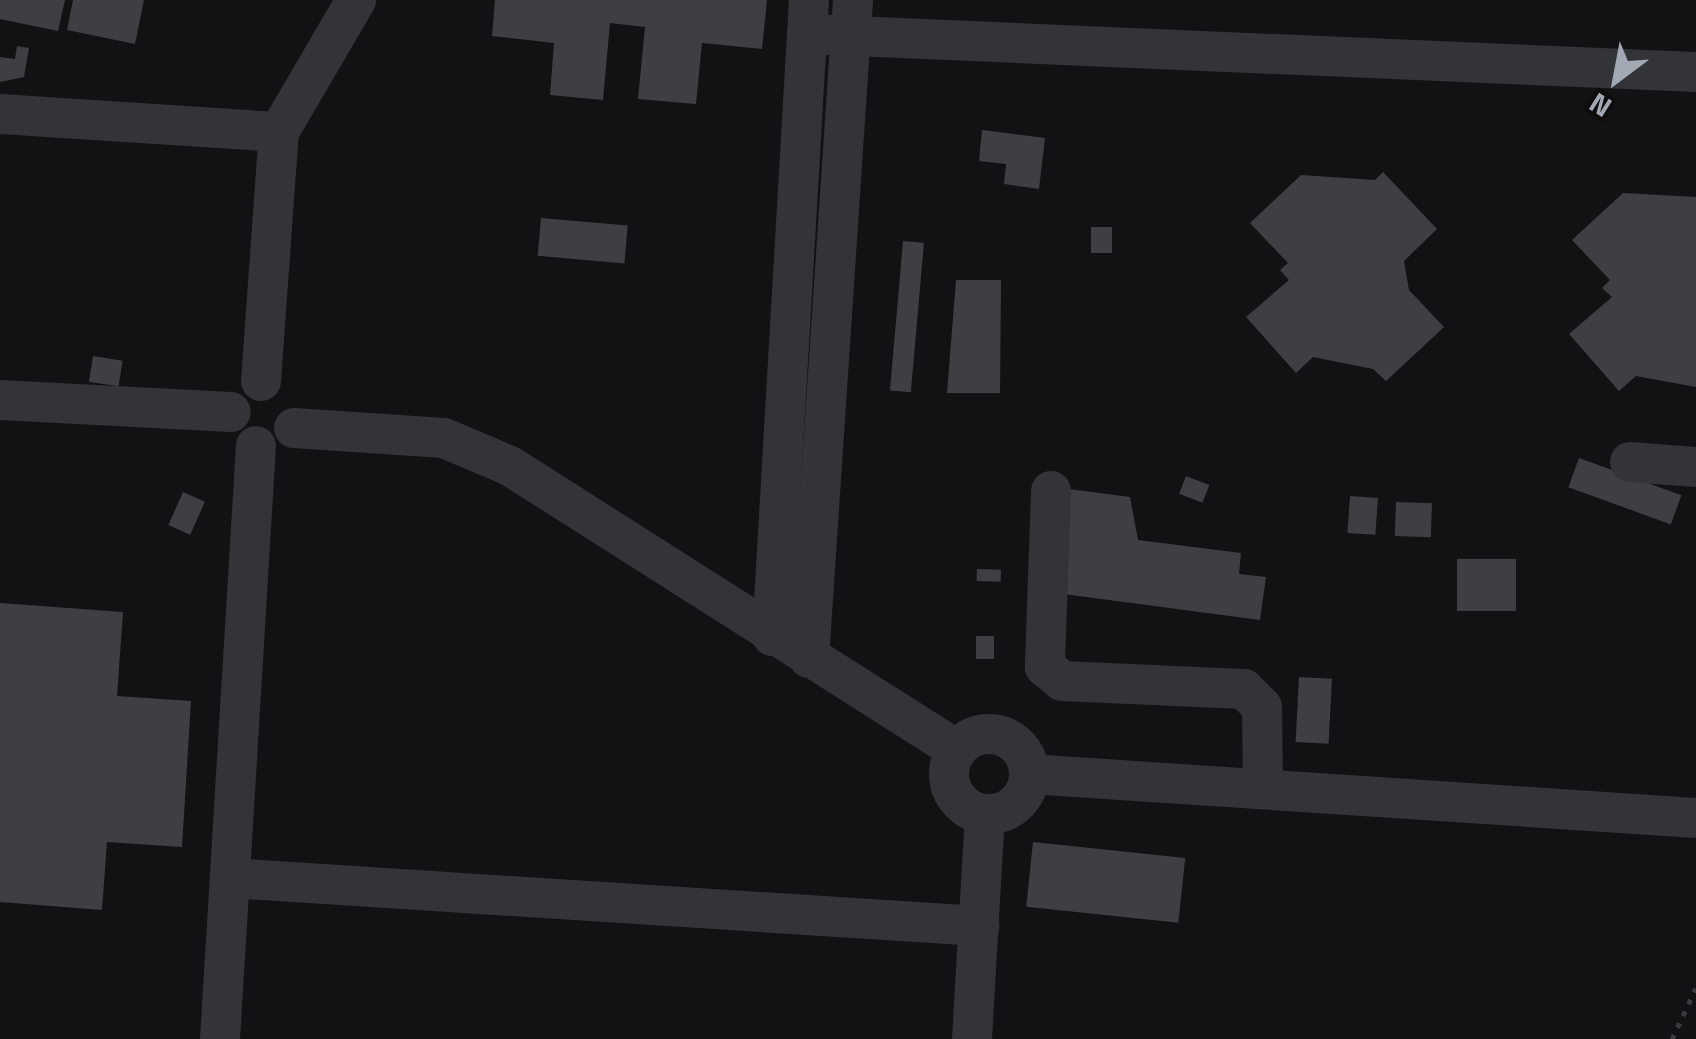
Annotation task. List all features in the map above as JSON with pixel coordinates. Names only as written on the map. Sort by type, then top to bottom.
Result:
[{"type":"lane","points":[[261,382],[278,132],[356,0]]},
{"type":"lane","points":[[772,636],[808,17],[1696,72]]},
{"type":"lane","points":[[808,658],[853,18]]},
{"type":"lane","points":[[0,114],[278,132]]},
{"type":"lane","points":[[294,428],[290,395],[261,382],[240,391],[231,412],[237,433],[256,446],[278,444],[294,428],[444,438],[510,466],[957,750]]},
{"type":"lane","points":[[0,400],[231,412]]},
{"type":"lane","points":[[220,1039],[256,446]]},
{"type":"lane","points":[[1630,462],[1696,467]]},
{"type":"lane","points":[[1051,491],[1044,666],[1062,681],[1244,689],[1262,707],[1262,789]]},
{"type":"lane","points":[[977,736],[1001,736],[1022,750],[1029,774],[1021,799],[985,815],[962,805],[949,785],[957,750],[977,736]]},
{"type":"lane","points":[[1029,774],[1696,818]]},
{"type":"lane","points":[[972,1039],[985,815]]},
{"type":"lane","points":[[230,878],[978,926]]},
{"type":"path","points":[[1672,1039],[1696,988]]},
{"type":"building","points":[[0,0],[65,0],[58,31],[0,19]]},
{"type":"building","points":[[73,0],[144,0],[135,44],[67,30]]},
{"type":"building","points":[[495,0],[767,0],[762,49],[702,43],[696,104],[638,99],[645,27],[610,23],[603,100],[550,95],[554,43],[492,36]]},
{"type":"building","points":[[17,46],[29,48],[24,77],[0,82],[0,57],[15,59]]},
{"type":"building","points":[[982,130],[1045,138],[1039,189],[1004,184],[1006,164],[979,161]]},
{"type":"building","points":[[1383,172],[1437,229],[1404,261],[1409,290],[1444,327],[1386,381],[1373,369],[1313,357],[1296,373],[1246,317],[1289,280],[1280,270],[1288,263],[1250,223],[1301,175],[1375,180]]},
{"type":"building","points":[[1623,193],[1696,197],[1696,387],[1636,376],[1619,391],[1569,334],[1612,297],[1602,288],[1610,280],[1572,240]]},
{"type":"building","points":[[541,218],[628,226],[624,263],[538,256]]},
{"type":"building","points":[[1091,227],[1112,227],[1112,253],[1091,253]]},
{"type":"building","points":[[903,241],[924,243],[911,392],[890,390]]},
{"type":"building","points":[[956,280],[1001,280],[1000,393],[947,393]]},
{"type":"building","points":[[93,356],[123,361],[119,386],[89,382]]},
{"type":"building","points":[[1579,458],[1681,495],[1671,524],[1568,487]]},
{"type":"building","points":[[1186,476],[1209,485],[1203,503],[1179,494]]},
{"type":"building","points":[[1069,489],[1130,497],[1138,540],[1241,553],[1239,574],[1266,577],[1260,620],[1056,593]]},
{"type":"building","points":[[183,492],[205,502],[190,535],[168,525]]},
{"type":"building","points":[[1350,496],[1378,498],[1375,535],[1347,533]]},
{"type":"building","points":[[1396,502],[1432,503],[1431,537],[1395,536]]},
{"type":"building","points":[[1457,559],[1516,559],[1516,611],[1457,611]]},
{"type":"building","points":[[977,569],[1001,570],[1001,582],[977,581]]},
{"type":"building","points":[[0,603],[123,612],[117,696],[191,701],[182,847],[107,842],[102,910],[0,902]]},
{"type":"building","points":[[976,636],[994,636],[994,659],[976,659]]},
{"type":"building","points":[[1299,677],[1332,679],[1329,744],[1296,742]]},
{"type":"building","points":[[1033,842],[1185,858],[1178,923],[1026,907]]}]
